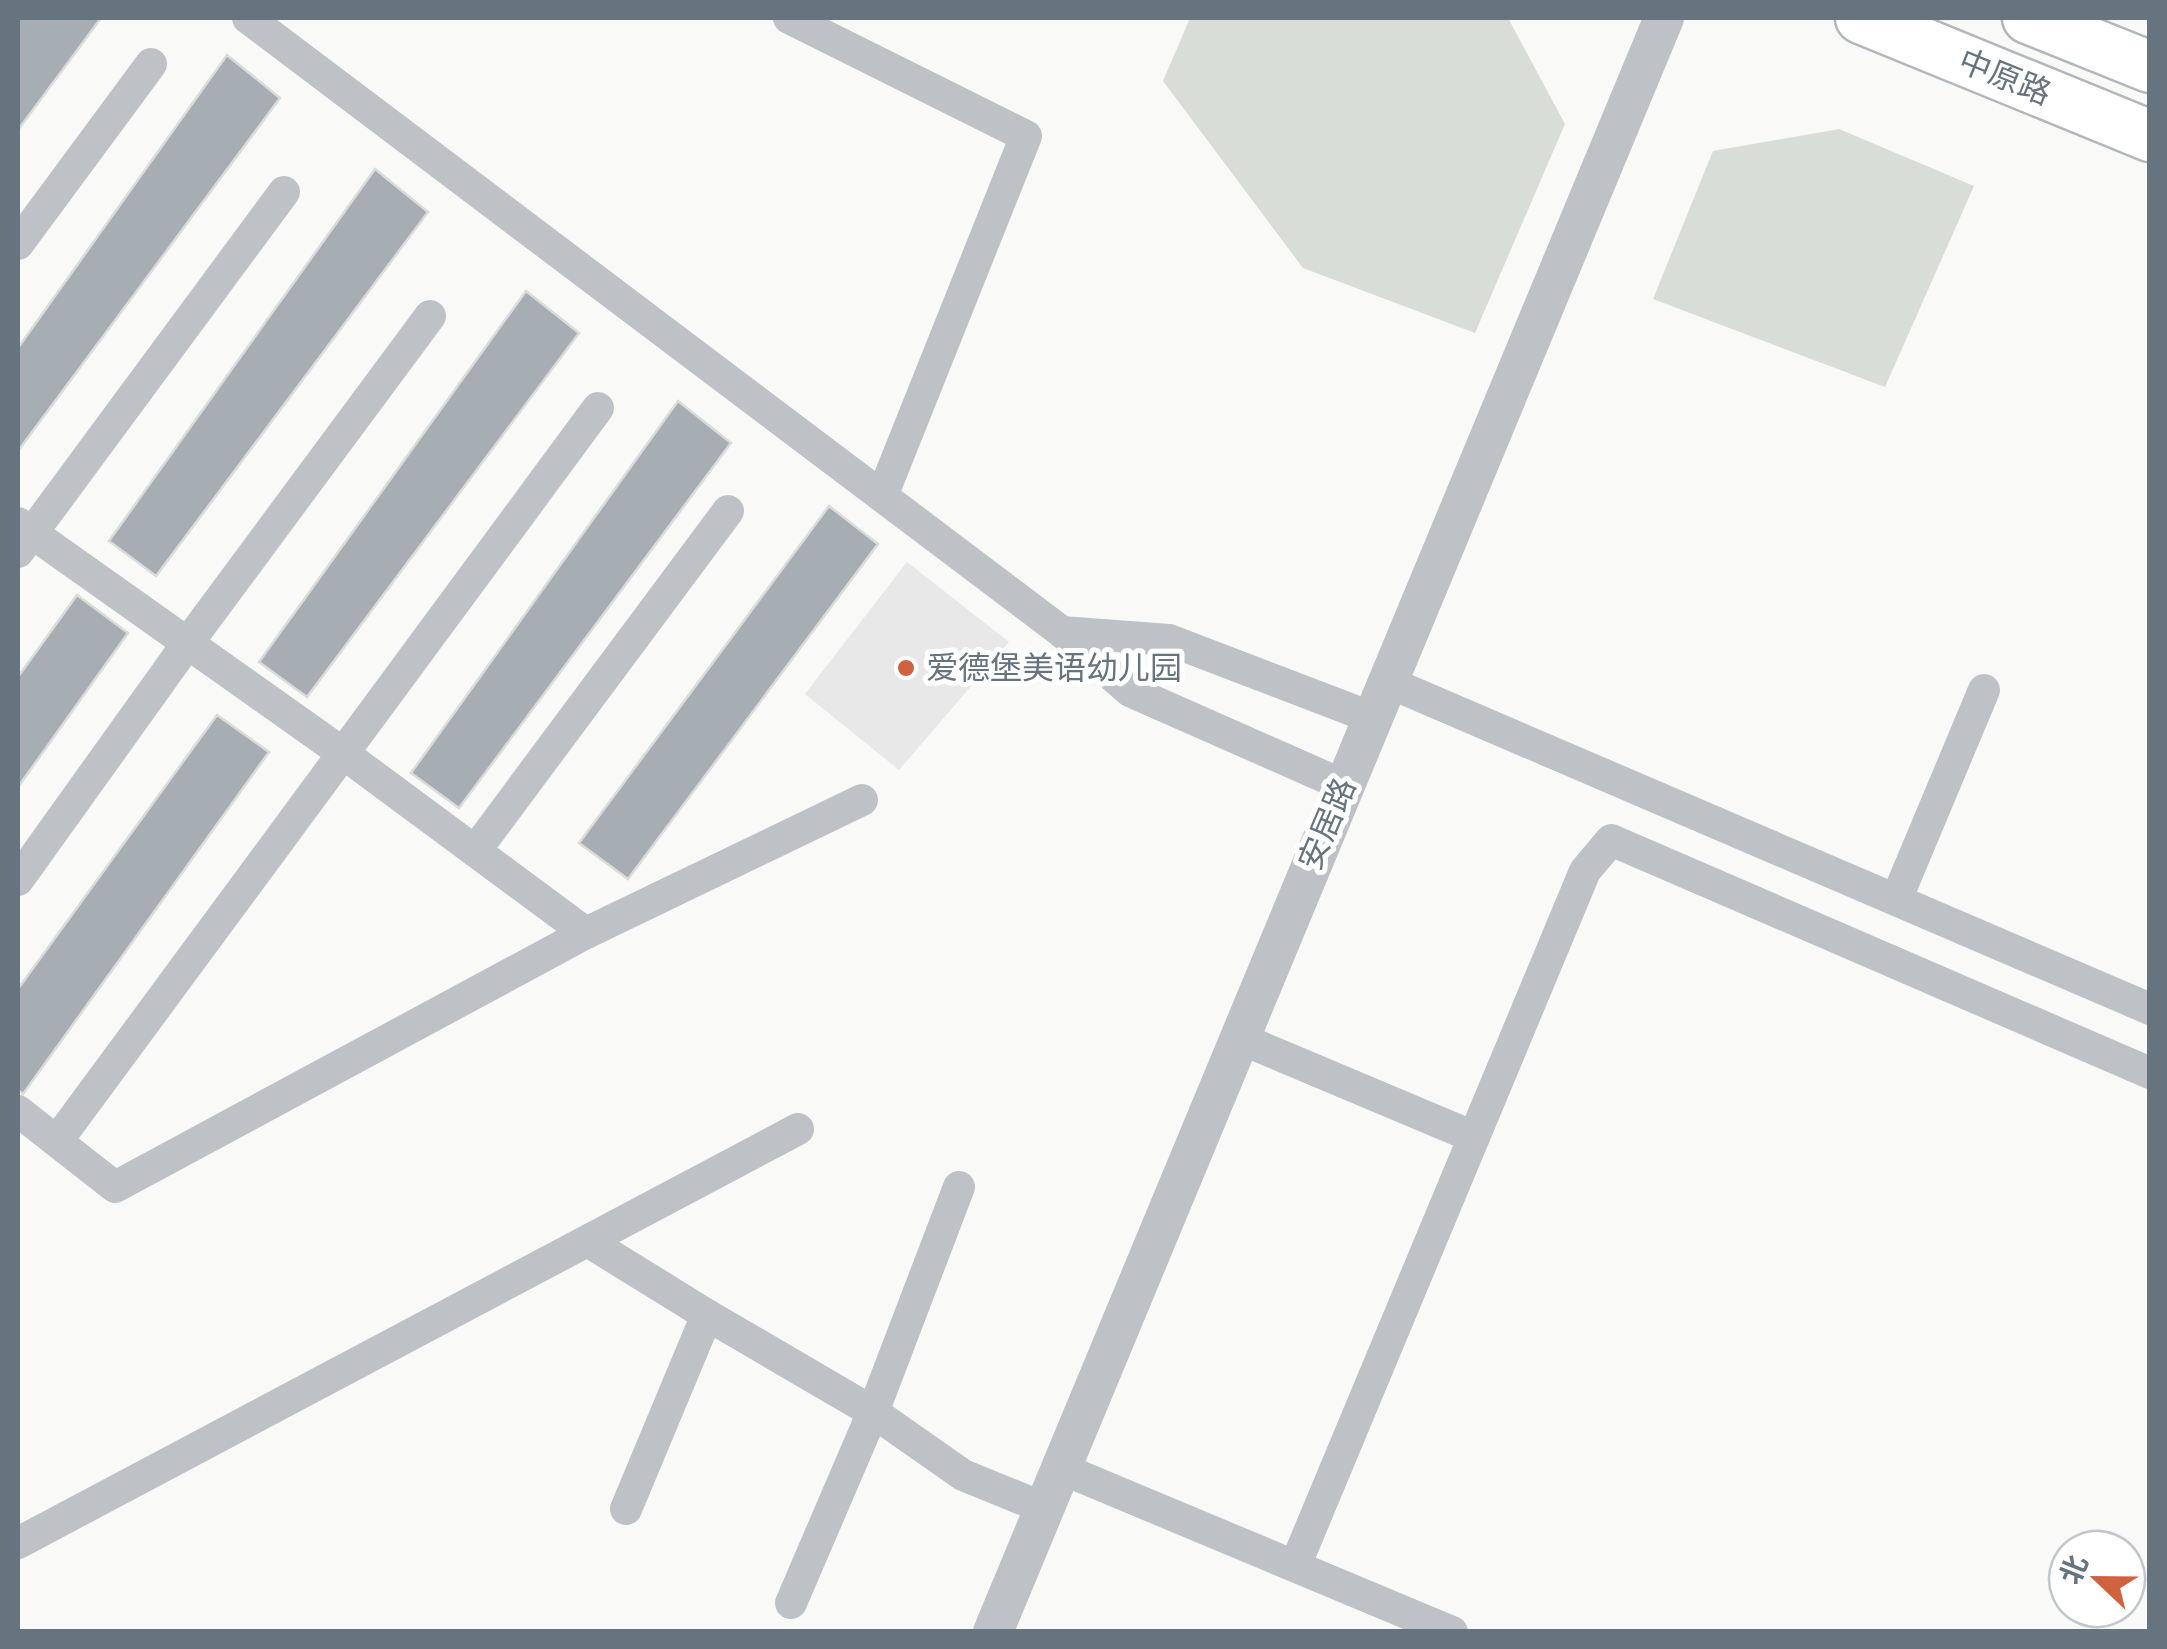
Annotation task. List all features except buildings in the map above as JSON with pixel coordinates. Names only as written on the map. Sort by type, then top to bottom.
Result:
[{"type":"main road","name":"中原路","points":[[1861,18],[2150,136]]},
{"type":"main road","name":"中原路","points":[[2028,18],[2150,67]]},
{"type":"street","points":[[248,18],[1062,632],[1130,692],[1343,785]]},
{"type":"street","points":[[789,18],[1026,136],[882,496]]},
{"type":"street","name":"安居路","points":[[993,1632],[1664,18]]},
{"type":"street","points":[[18,244],[151,64]]},
{"type":"street","points":[[284,192],[22,536],[187,644],[344,754],[586,933]]},
{"type":"street","points":[[18,880],[430,316]]},
{"type":"street","points":[[57,1141],[598,408]]},
{"type":"street","points":[[475,851],[728,512]]},
{"type":"street","points":[[1062,632],[1170,640],[1380,700],[1896,900],[2150,1010]]},
{"type":"street","points":[[1896,900],[1984,690]]},
{"type":"street","points":[[18,1112],[115,1186],[586,933],[862,800]]},
{"type":"street","points":[[1295,1566],[1585,871],[1611,840],[2150,1074]]},
{"type":"street","points":[[1239,1038],[1474,1136]]},
{"type":"street","points":[[18,1543],[798,1129]]},
{"type":"street","points":[[791,1603],[873,1412],[959,1187]]},
{"type":"street","points":[[589,1242],[706,1316],[873,1412],[962,1475],[1044,1508]]},
{"type":"street","points":[[626,1509],[706,1316]]},
{"type":"street","points":[[1060,1468],[1452,1632]]},
{"type":"shaded area","points":[[1190,18],[1508,18],[1565,124],[1475,333],[1303,268],[1163,81]]},
{"type":"shaded area","points":[[1839,129],[1974,186],[1885,387],[1653,299],[1713,151]]},
{"type":"shaded area","name":"爱德堡美语幼儿园","points":[[907,562],[1009,642],[899,770],[805,694]]},
{"type":"place","name":"爱德堡美语幼儿园","points":[[906,668]]}]
